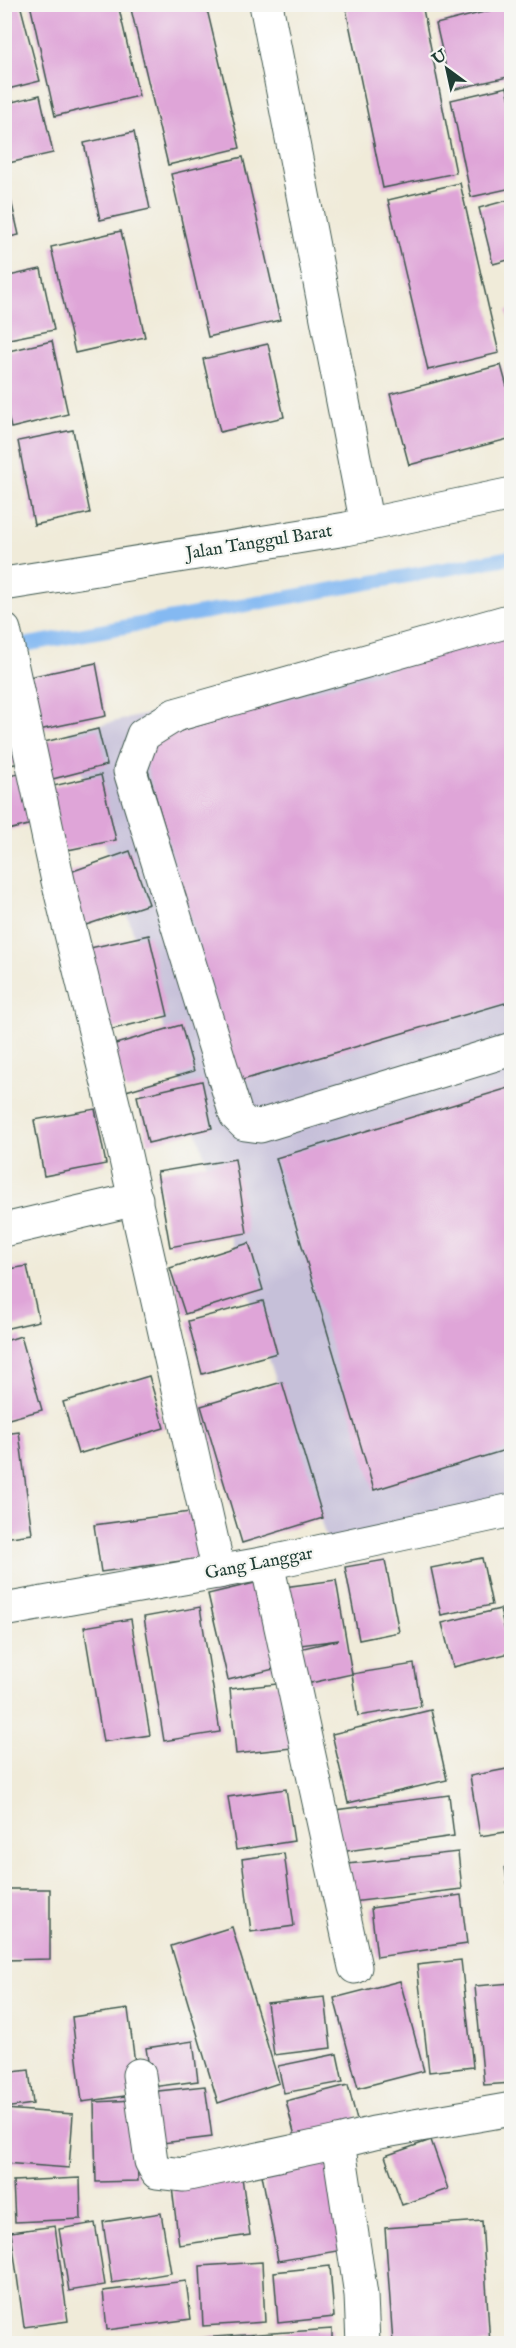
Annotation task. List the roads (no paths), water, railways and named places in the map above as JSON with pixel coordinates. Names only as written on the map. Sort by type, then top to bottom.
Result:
[{"type":"street","points":[[266,4],[367,525]]},
{"type":"street","name":"Jalan Tanggul Barat","points":[[4,584],[367,525],[512,494]]},
{"type":"street","points":[[512,620],[175,715],[143,735],[130,771],[236,1114],[245,1124],[260,1126],[512,1049]]},
{"type":"street","points":[[6,637],[58,881],[136,1199],[219,1572]]},
{"type":"street","points":[[4,1230],[136,1199]]},
{"type":"street","name":"Gang Langgar","points":[[4,1610],[267,1563],[512,1510]]},
{"type":"street","points":[[267,1563],[355,1967]]},
{"type":"street","points":[[139,2075],[151,2161],[157,2172],[184,2175],[374,2133],[512,2109]]},
{"type":"street","points":[[338,2142],[361,2295],[363,2343]]},
{"type":"waterway","points":[[7,648],[512,557]]}]
